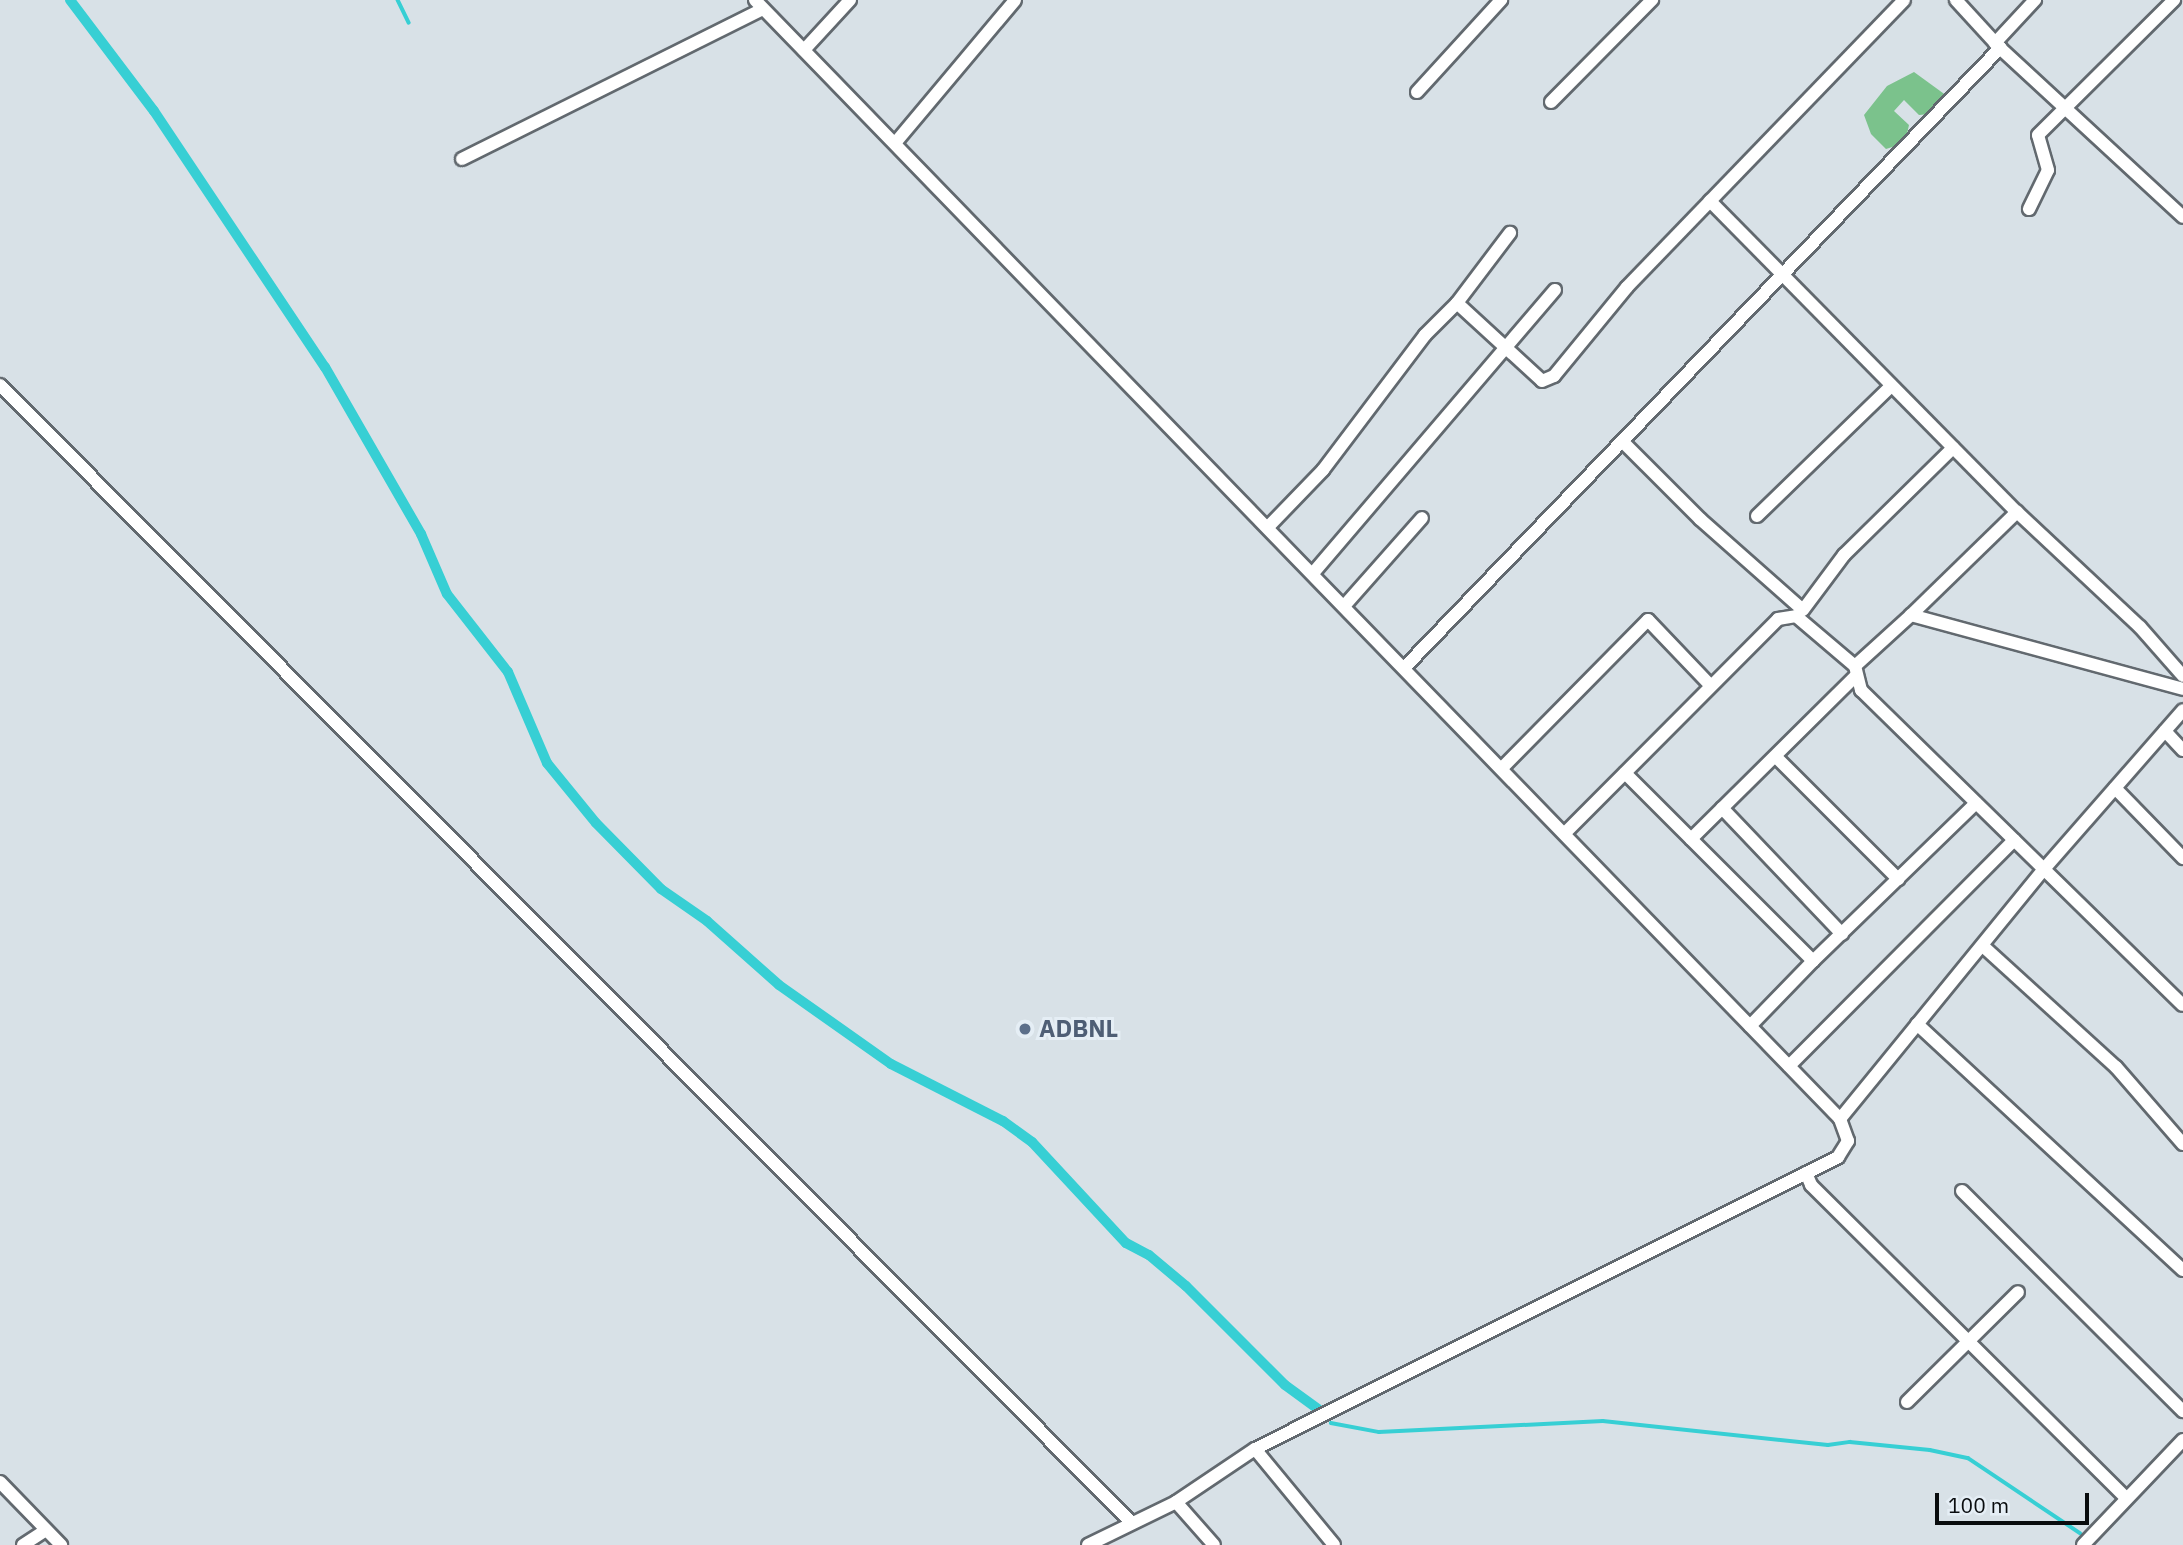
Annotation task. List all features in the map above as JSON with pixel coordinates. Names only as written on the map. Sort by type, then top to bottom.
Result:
[{"type":"street","points":[[804,50],[850,0]]},
{"type":"street","points":[[896,142],[1015,0]]},
{"type":"street","points":[[1417,92],[1501,0]]},
{"type":"street","points":[[1551,102],[1652,0]]},
{"type":"street","points":[[1457,303],[1532,376],[1542,381],[1554,376],[1618,297],[1904,0]]},
{"type":"street","points":[[1956,0],[1998,46],[2183,217]]},
{"type":"street","points":[[1405,667],[1623,442],[1781,271],[1998,46],[2035,0]]},
{"type":"street","points":[[2029,209],[2048,170],[2038,135],[2174,0]]},
{"type":"street","points":[[463,159],[759,4],[1314,572],[1840,1119],[1848,1141],[1838,1157],[1255,1449],[1176,1502],[1088,1545]]},
{"type":"street","points":[[1710,201],[2017,512],[2140,627],[2183,676]]},
{"type":"street","points":[[1269,526],[1323,470],[1425,335],[1457,303],[1510,233]]},
{"type":"street","points":[[1314,572],[1555,290]]},
{"type":"street","points":[[0,385],[1132,1523]]},
{"type":"street","points":[[1757,516],[1891,386]]},
{"type":"street","points":[[1623,442],[1856,671],[1861,690],[2183,1005]]},
{"type":"street","points":[[1565,833],[1778,619],[1799,613],[1844,555],[1953,448]]},
{"type":"street","points":[[1691,839],[1776,757],[1911,615],[2017,512]]},
{"type":"street","points":[[1345,605],[1422,518]]},
{"type":"street","points":[[1911,615],[2183,689]]},
{"type":"street","points":[[1502,768],[1648,620],[1712,686]]},
{"type":"street","points":[[1840,1119],[1984,947],[2044,869],[2183,710]]},
{"type":"street","points":[[2165,731],[2183,750]]},
{"type":"street","points":[[1776,757],[1898,879]]},
{"type":"street","points":[[1625,773],[1813,961]]},
{"type":"street","points":[[2115,788],[2183,858]]},
{"type":"street","points":[[1750,1026],[1976,803]]},
{"type":"street","points":[[1722,807],[1842,934]]},
{"type":"street","points":[[1789,1066],[2014,840]]},
{"type":"street","points":[[1984,947],[2116,1067],[2183,1144]]},
{"type":"street","points":[[1917,1024],[2183,1270]]},
{"type":"street","points":[[1806,1173],[1811,1185],[2125,1497]]},
{"type":"street","points":[[1962,1191],[2183,1410]]},
{"type":"street","points":[[1908,1402],[2018,1292]]},
{"type":"street","points":[[2083,1545],[2125,1497],[2183,1440]]},
{"type":"street","points":[[1255,1449],[1334,1545]]},
{"type":"street","points":[[0,1482],[61,1545]]},
{"type":"street","points":[[1176,1502],[1214,1545]]},
{"type":"street","points":[[23,1545],[47,1530]]},
{"type":"green space","points":[[1914,72],[1947,96],[1930,114],[1919,115],[1904,100],[1894,111],[1909,125],[1905,143],[1886,149],[1871,134],[1864,115],[1887,86]]},
{"type":"waterway","points":[[70,0],[154,111],[325,367],[421,534],[447,594],[508,672],[547,763],[596,823],[661,889],[707,921],[779,985],[891,1064],[1003,1121],[1032,1142],[1126,1243],[1149,1255],[1186,1286],[1285,1385],[1318,1409]]},
{"type":"waterway","points":[[398,0],[409,23]]},
{"type":"waterway","points":[[1331,1423],[1379,1432],[1603,1421],[1828,1445],[1850,1442],[1930,1450],[1968,1458],[2080,1533]]},
{"type":"place","name":"ADBNL","points":[[1025,1029]]}]
